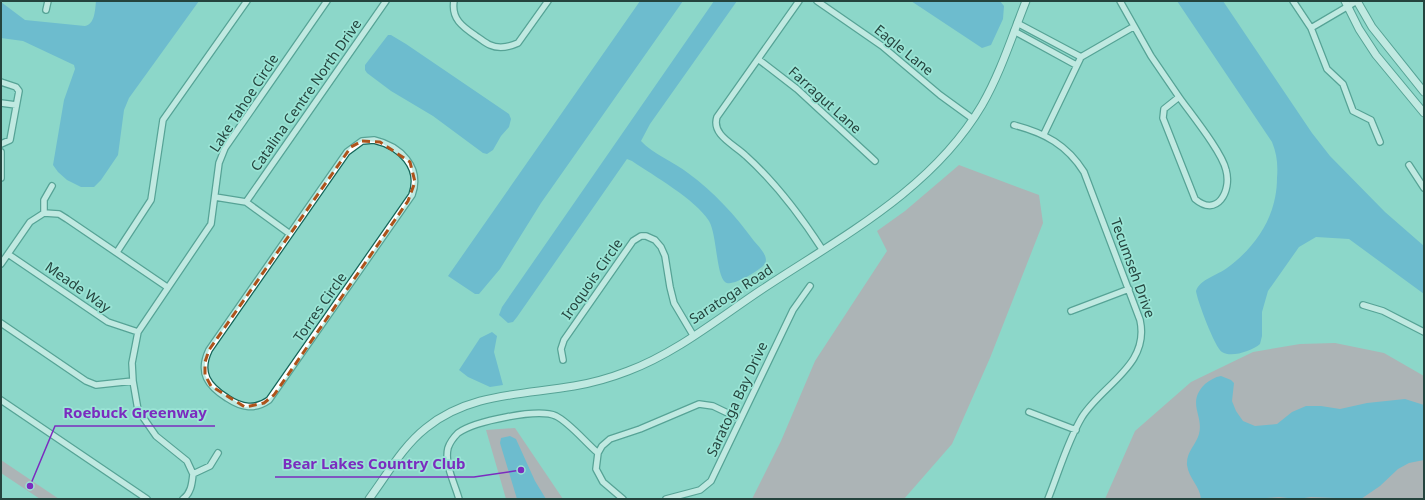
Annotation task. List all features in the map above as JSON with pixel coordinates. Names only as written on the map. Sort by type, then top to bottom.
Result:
[{"type":"street","points":[[46,10],[48,1]]},
{"type":"street","points":[[117,252],[151,200],[163,120],[247,1]]},
{"type":"street","name":"Lake Tahoe Circle","points":[[193,474],[186,461],[156,436],[138,410],[133,381],[132,362],[138,332],[210,224],[219,163],[225,148],[326,1]]},
{"type":"street","name":"Catalina Centre North Drive","points":[[246,202],[386,1]]},
{"type":"street","points":[[454,1],[453,9],[455,17],[461,25],[490,45],[500,47],[518,43],[548,1]]},
{"type":"street","points":[[799,1],[717,117],[716,126],[717,131],[762,171],[778,188],[792,205],[822,250]]},
{"type":"street","name":"Eagle Lane","points":[[817,1],[882,46],[940,95],[973,119]]},
{"type":"street","name":"Saratoga Road","points":[[369,499],[413,440],[425,428],[448,413],[463,405],[495,396],[573,386],[612,377],[651,361],[693,335],[886,207],[920,180],[947,153],[973,119],[992,85],[1026,1]]},
{"type":"street","points":[[1120,1],[1133,27],[1221,158],[1226,170],[1227,184],[1220,201],[1211,206],[1201,205],[1195,200],[1163,118],[1164,109],[1179,97]]},
{"type":"street","points":[[1293,1],[1312,28],[1327,69],[1343,84],[1353,111],[1371,120],[1380,142]]},
{"type":"street","points":[[1312,28],[1346,4],[1357,1],[1376,31],[1424,92]]},
{"type":"street","points":[[1346,4],[1359,29],[1376,55],[1424,113]]},
{"type":"street","points":[[1017,23],[1081,57]]},
{"type":"street","points":[[1044,134],[1081,57],[1133,27]]},
{"type":"street","points":[[1014,31],[1076,65]]},
{"type":"street","name":"Farragut Lane","points":[[758,59],[797,89],[875,161]]},
{"type":"street","points":[[1,82],[19,89],[10,140],[1,144]]},
{"type":"street","points":[[1,103],[16,105]]},
{"type":"street","name":"Tecumseh Drive","points":[[1014,125],[1044,134],[1066,150],[1084,172],[1129,289],[1141,325],[1141,341],[1138,352],[1130,365],[1089,407],[1076,430],[1048,499]]},
{"type":"street","name":"Torres Circle","points":[[368,140],[380,142],[394,149],[410,162],[415,182],[412,195],[274,395],[264,403],[252,407],[239,405],[215,391],[211,386],[204,368],[206,356],[290,234],[347,152],[356,144],[368,140]]},
{"type":"street","points":[[1,152],[1,178]]},
{"type":"street","points":[[1409,165],[1424,188]]},
{"type":"street","points":[[44,213],[44,200],[52,186]]},
{"type":"street","points":[[215,197],[246,202],[290,234]]},
{"type":"street","points":[[1,264],[30,222],[44,213],[59,214],[117,252],[167,288]]},
{"type":"street","name":"Iroquois Circle","points":[[563,360],[561,349],[564,340],[633,241],[640,236],[651,237],[661,247],[665,256],[674,303],[693,335]]},
{"type":"street","name":"Meade Way","points":[[8,254],[108,322],[138,332]]},
{"type":"street","name":"Saratoga Bay Drive","points":[[666,499],[695,492],[708,485],[714,477],[740,419],[793,310],[810,286]]},
{"type":"street","points":[[1071,311],[1129,289]]},
{"type":"street","points":[[1364,305],[1383,311],[1424,332]]},
{"type":"street","points":[[1,323],[86,381],[96,385],[133,381]]},
{"type":"street","points":[[1,400],[146,499]]},
{"type":"street","points":[[623,499],[600,478],[596,464],[598,453],[602,446],[610,440],[660,421],[694,405],[708,405],[740,419]]},
{"type":"street","points":[[1029,412],[1076,430]]},
{"type":"street","points":[[459,499],[448,463],[448,449],[452,440],[459,433],[477,424],[497,419],[540,413],[550,414],[562,420],[598,453]]},
{"type":"street","points":[[183,499],[192,486],[193,474],[210,466],[218,453]]},
{"type":"highlighted area","points":[[362,141],[380,142],[410,162],[415,182],[408,201],[274,395],[264,403],[245,407],[211,386],[205,375],[205,362],[209,350],[351,147]]},
{"type":"shaded area","points":[[959,165],[1039,195],[1043,223],[990,358],[952,444],[904,499],[752,499],[781,441],[815,361],[887,251],[877,231],[905,211]]},
{"type":"shaded area","points":[[1335,343],[1384,353],[1424,376],[1424,499],[1105,499],[1135,431],[1191,382],[1253,352],[1300,344]]},
{"type":"shaded area","points":[[515,428],[563,499],[506,499],[486,430]]},
{"type":"shaded area","points":[[1,460],[59,499],[40,499],[1,473]]},
{"type":"water","points":[[96,1],[199,1],[129,98],[124,110],[118,155],[101,180],[94,187],[81,187],[67,180],[53,165],[64,100],[75,69],[74,65],[23,41],[1,38],[1,2],[25,20],[85,26],[93,20]]},
{"type":"water","points":[[640,1],[683,1],[541,203],[500,269],[479,294],[475,294],[448,276]]},
{"type":"water","points":[[714,1],[737,1],[650,124],[641,141],[651,150],[698,180],[715,196],[732,213],[761,249],[766,258],[765,264],[752,274],[739,281],[734,283],[725,282],[722,278],[718,263],[712,227],[703,213],[674,188],[627,159],[517,317],[513,322],[508,323],[499,315],[502,307]]},
{"type":"water","points":[[911,1],[1000,1],[1004,6],[1003,19],[991,45],[982,48]]},
{"type":"water","points":[[1177,1],[1223,1],[1312,133],[1330,156],[1385,212],[1424,246],[1424,294],[1349,239],[1316,237],[1299,247],[1268,291],[1262,312],[1262,336],[1260,344],[1247,351],[1236,354],[1226,354],[1219,349],[1207,323],[1196,291],[1201,283],[1223,271],[1238,259],[1256,240],[1263,229],[1269,217],[1276,192],[1277,160],[1272,142]]},
{"type":"water","points":[[388,35],[391,35],[406,44],[509,114],[511,119],[509,127],[501,136],[493,150],[487,154],[483,153],[433,116],[391,91],[367,73],[365,70],[365,65]]},
{"type":"water","points":[[492,332],[497,336],[494,352],[503,385],[490,387],[468,377],[459,370],[480,338]]},
{"type":"water","points":[[1221,376],[1231,380],[1234,383],[1232,401],[1236,411],[1243,421],[1255,426],[1277,424],[1292,412],[1306,406],[1321,406],[1340,409],[1367,403],[1405,399],[1424,405],[1424,460],[1409,463],[1398,469],[1380,486],[1361,499],[1311,497],[1297,499],[1279,497],[1254,499],[1201,499],[1199,490],[1188,470],[1187,465],[1188,456],[1199,434],[1200,427],[1196,403],[1199,391],[1205,384]]},
{"type":"water","points":[[510,436],[516,439],[535,481],[546,499],[517,499],[500,443],[501,438]]},
{"type":"place","name":"Bear Lakes Country Club","points":[[521,470]]},
{"type":"place","name":"Roebuck Greenway","points":[[30,486]]}]
